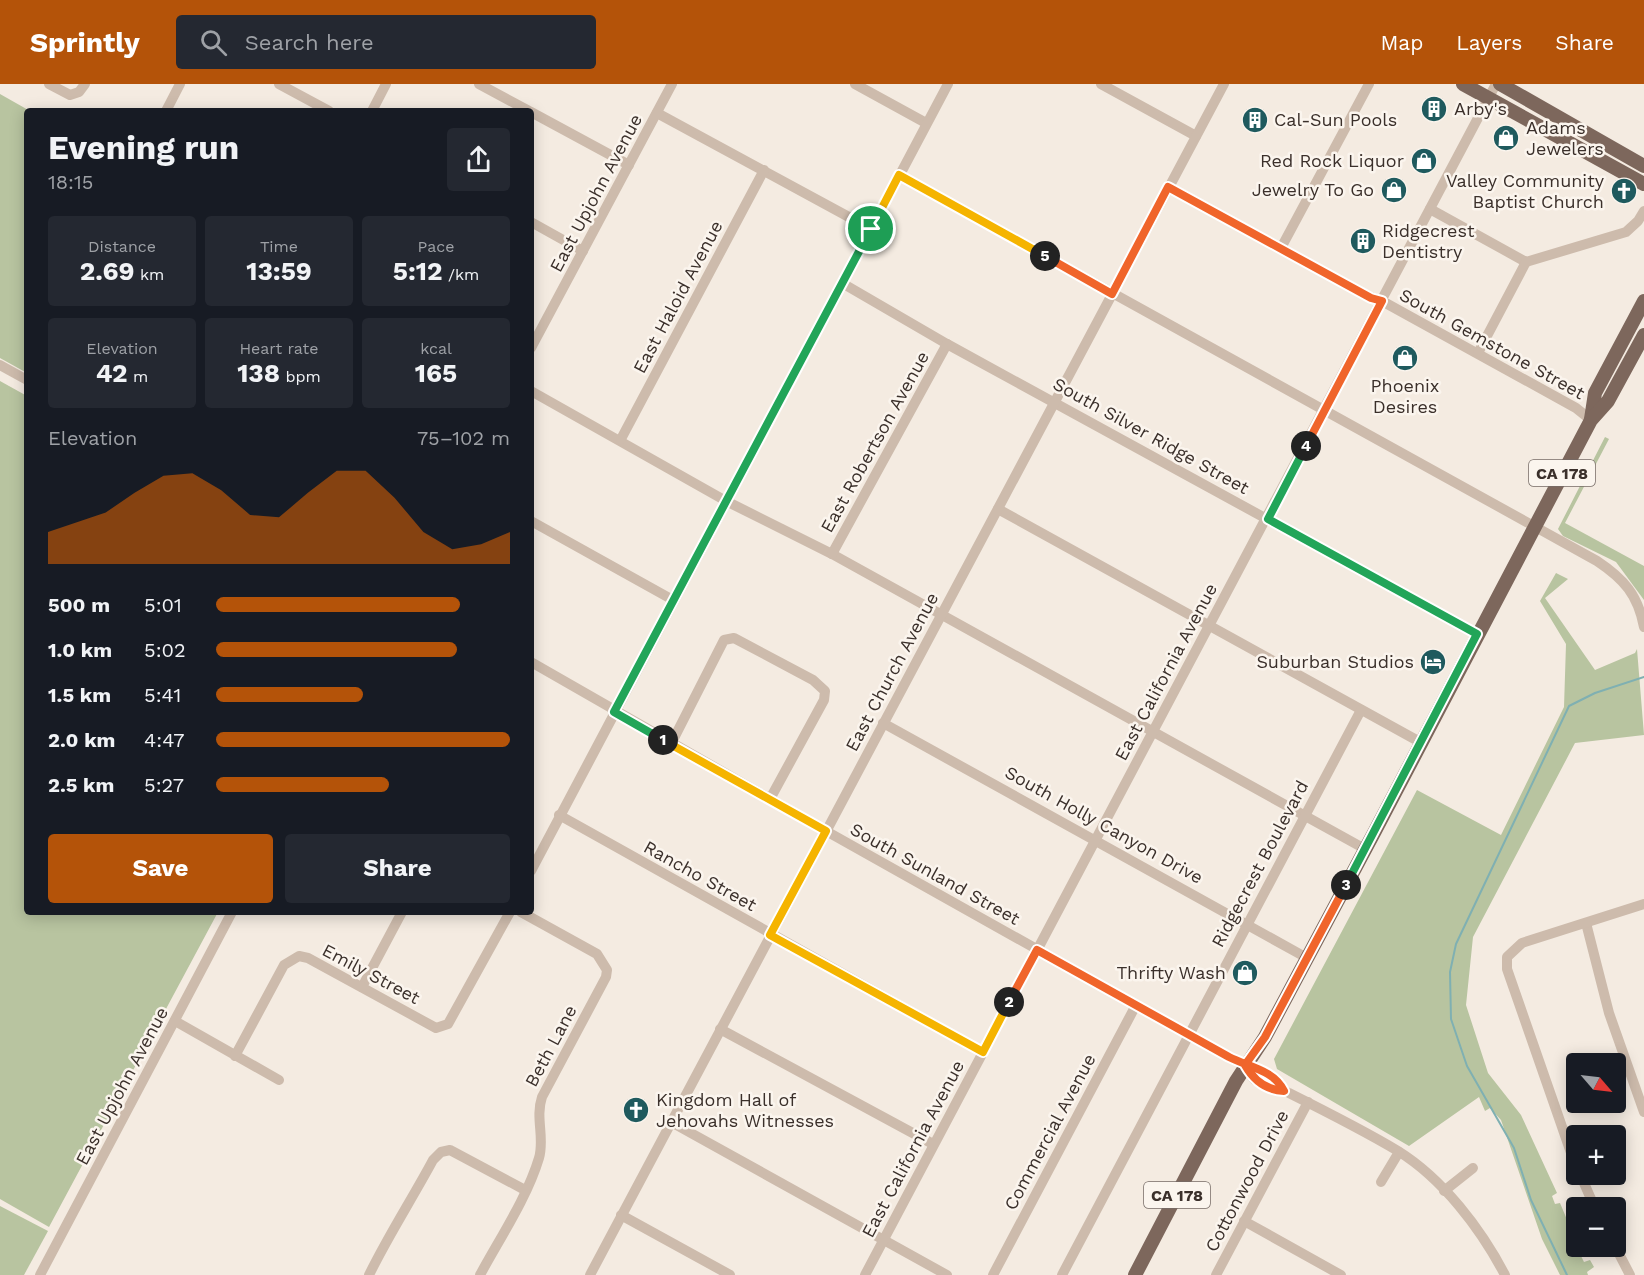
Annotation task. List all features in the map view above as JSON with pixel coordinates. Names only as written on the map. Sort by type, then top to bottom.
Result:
[{"type":"main road","points":[[1463,84],[1644,184]]},
{"type":"main road","points":[[1498,84],[1644,166]]},
{"type":"main road","name":"CA 178","points":[[1591,420],[1595,393],[1644,301]]},
{"type":"main road","name":"CA 178","points":[[1135,1275],[1245,1065],[1255,1054],[1365,849],[1591,420],[1608,401],[1644,335]]},
{"type":"street","points":[[49,84],[70,95],[79,92],[84,84]]},
{"type":"street","points":[[168,108],[180,84]]},
{"type":"street","points":[[279,84],[323,108]]},
{"type":"street","points":[[374,108],[386,84]]},
{"type":"street","points":[[479,84],[523,108]]},
{"type":"street","name":"East Upjohn Avenue","points":[[534,334],[583,251],[672,84]]},
{"type":"street","points":[[855,84],[927,123]]},
{"type":"street","points":[[534,865],[948,84]]},
{"type":"street","points":[[1101,84],[1196,136]]},
{"type":"street","name":"East Church Avenue","points":[[590,1275],[1224,84]]},
{"type":"street","points":[[1281,248],[1369,84]]},
{"type":"street","name":"East California Avenue","points":[[865,1275],[1208,626],[1268,519],[1488,98],[1498,84]]},
{"type":"street","points":[[657,113],[871,229]]},
{"type":"street","points":[[534,114],[629,165]]},
{"type":"street","name":"East Haloid Avenue","points":[[621,439],[764,170]]},
{"type":"street","points":[[899,175],[1597,561],[1624,581],[1639,607],[1644,627]]},
{"type":"street","name":"South Gemstone Street","points":[[1168,187],[1371,298],[1382,301],[1478,353],[1576,408],[1591,420]]},
{"type":"street","points":[[1431,209],[1526,262]]},
{"type":"street","points":[[1478,353],[1526,262],[1626,232],[1638,221],[1644,211]]},
{"type":"street","points":[[534,224],[583,251]]},
{"type":"street","name":"South Silver Ridge Street","points":[[842,283],[947,344],[1477,634]]},
{"type":"street","name":"East Robertson Avenue","points":[[832,554],[947,344]]},
{"type":"street","points":[[0,365],[24,378]]},
{"type":"street","points":[[534,393],[621,439],[726,501],[832,554],[1365,849]]},
{"type":"street","points":[[998,509],[1420,742]]},
{"type":"street","points":[[534,523],[673,600]]},
{"type":"street","points":[[671,744],[724,640],[730,638],[813,680],[825,691],[824,700],[770,799]]},
{"type":"street","name":"South Sunland Street","points":[[534,665],[614,712],[1245,1065],[1253,1079],[1273,1091],[1284,1091],[1308,1102],[1399,1152],[1444,1191],[1475,1228],[1505,1275]]},
{"type":"street","name":"Ridgecrest Boulevard","points":[[1062,1275],[1361,710]]},
{"type":"street","name":"South Holly Canyon Drive","points":[[883,723],[1307,957]]},
{"type":"street","name":"Rancho Street","points":[[559,815],[983,1052]]},
{"type":"street","points":[[1566,1138],[1507,969],[1507,957],[1511,951],[1527,941],[1644,904]]},
{"type":"street","name":"East Upjohn Avenue","points":[[40,1275],[230,915]]},
{"type":"street","points":[[362,987],[400,915]]},
{"type":"street","name":"Emily Street","points":[[235,1056],[286,963],[299,956],[308,958],[439,1028],[448,1024],[508,915]]},
{"type":"street","name":"Beth Lane","points":[[480,1275],[525,1190],[540,1155],[539,1116],[542,1097],[606,977],[606,965],[597,954],[526,915]]},
{"type":"street","points":[[1586,923],[1609,1013],[1644,1112]]},
{"type":"street","name":"Commercial Avenue","points":[[993,1275],[1136,1005]]},
{"type":"street","points":[[175,1021],[279,1080]]},
{"type":"street","points":[[720,1029],[933,1144]]},
{"type":"street","name":"Cottonwood Drive","points":[[1216,1275],[1308,1102]]},
{"type":"street","points":[[671,1122],[947,1275]]},
{"type":"street","points":[[369,1275],[433,1160],[445,1151],[450,1150],[525,1190]]},
{"type":"street","points":[[1381,1182],[1399,1152]]},
{"type":"street","points":[[1444,1191],[1473,1168]]},
{"type":"street","points":[[621,1215],[730,1275]]},
{"type":"street","points":[[1244,1221],[1341,1275]]},
{"type":"street","points":[[1621,1257],[1630,1275]]},
{"type":"green space","points":[[0,94],[25,108],[24,371],[0,358]]},
{"type":"green space","points":[[0,381],[24,394],[24,915],[216,915],[49,1227],[0,1199]]},
{"type":"green space","points":[[1605,437],[1609,439],[1565,523],[1644,566],[1644,600],[1616,562],[1563,536],[1558,529]]},
{"type":"green space","points":[[1556,573],[1568,579],[1545,598],[1595,670],[1635,653],[1637,649],[1644,735],[1575,743],[1473,937],[1466,1005],[1488,1073],[1521,1115],[1557,1193],[1552,1196],[1555,1204],[1560,1203],[1566,1217],[1566,1257],[1582,1257],[1584,1262],[1590,1260],[1594,1267],[1587,1272],[1588,1275],[1560,1275],[1542,1239],[1501,1120],[1490,1108],[1485,1111],[1479,1097],[1409,1146],[1277,1069],[1274,1059],[1417,790],[1501,835],[1564,707],[1566,644],[1540,601]]},
{"type":"green space","points":[[0,1206],[48,1231],[24,1275],[0,1275]]},
{"type":"waterway","points":[[1567,1275],[1531,1200],[1514,1148],[1467,1066],[1451,1019],[1450,972],[1456,944],[1569,706],[1595,693],[1644,677]]},
{"type":"place","name":"Arby's","points":[[1434,109]]},
{"type":"place","name":"Cal-Sun Pools","points":[[1255,120]]},
{"type":"place","name":"Adams Jewelers","points":[[1506,138]]},
{"type":"place","name":"Red Rock Liquor","points":[[1424,161]]},
{"type":"place","name":"Jewelry To Go","points":[[1394,190]]},
{"type":"place","name":"Valley Community Baptist Church","points":[[1624,191]]},
{"type":"place","name":"Ridgecrest Dentistry","points":[[1363,241]]},
{"type":"place","name":"Phoenix Desires","points":[[1405,358]]},
{"type":"place","name":"Suburban Studios","points":[[1433,662]]},
{"type":"place","name":"Thrifty Wash","points":[[1245,973]]},
{"type":"place","name":"Kingdom Hall of Jehovahs Witnesses","points":[[636,1110]]},
{"type":"route","points":[[871,229],[614,712],[826,831],[770,935],[983,1052],[1037,950],[1229,1057],[1245,1065],[1259,1069],[1279,1081],[1284,1091],[1273,1091],[1253,1079],[1245,1065],[1255,1054],[1274,1020],[1477,634],[1268,519],[1382,301],[1371,298],[1168,187],[1112,294],[899,175],[871,229]]}]
